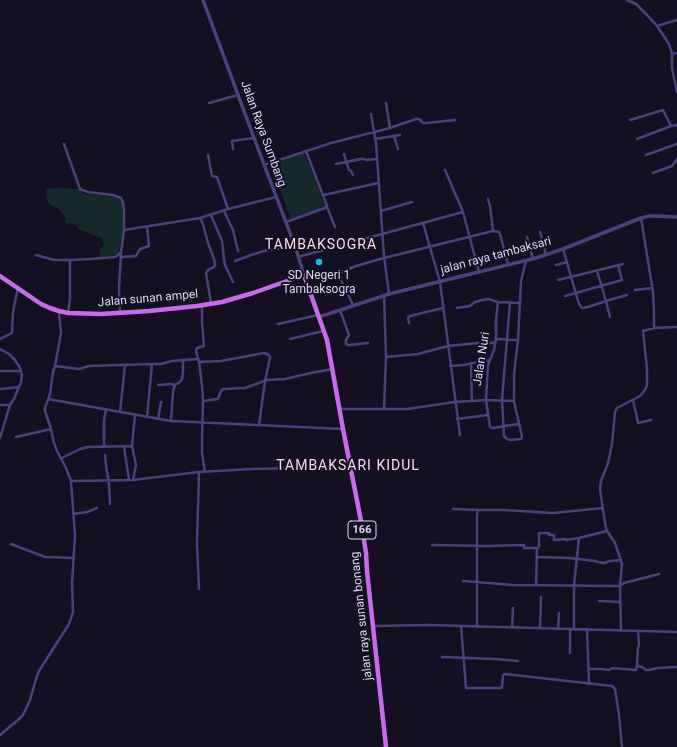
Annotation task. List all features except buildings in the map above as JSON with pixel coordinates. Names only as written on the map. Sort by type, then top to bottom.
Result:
[{"type":"main road","name":"Jalan sunan ampel","points":[[0,276],[42,305],[60,312],[120,314],[227,301],[304,274]]},
{"type":"main road","name":"jalan raya sunan bonang","points":[[304,274],[327,340],[361,521],[366,553],[386,747]]},
{"type":"street","name":"Jalan Raya Sumbang","points":[[203,0],[304,274]]},
{"type":"street","points":[[626,0],[636,4],[640,8],[657,26],[669,44],[672,54],[672,68],[677,92]]},
{"type":"street","points":[[657,26],[677,20]]},
{"type":"street","points":[[672,54],[677,53]]},
{"type":"street","points":[[209,103],[238,95]]},
{"type":"street","points":[[386,103],[390,128]]},
{"type":"street","points":[[630,120],[663,110],[671,126]]},
{"type":"street","points":[[371,114],[375,139],[384,258],[389,294]]},
{"type":"street","points":[[264,165],[331,143],[390,128],[417,118],[423,123],[456,120]]},
{"type":"street","points":[[637,139],[671,126],[677,126]]},
{"type":"street","points":[[375,139],[400,135]]},
{"type":"street","points":[[394,136],[398,149]]},
{"type":"street","points":[[233,148],[232,142],[254,138]]},
{"type":"street","points":[[64,144],[80,189],[88,192],[113,195],[121,198],[123,203],[124,230],[119,288],[120,314]]},
{"type":"street","points":[[646,154],[677,144]]},
{"type":"street","points":[[306,151],[328,205],[327,207],[335,227]]},
{"type":"street","points":[[344,154],[349,170],[353,175]]},
{"type":"street","points":[[208,155],[212,176],[217,177],[228,209]]},
{"type":"street","points":[[653,173],[672,166],[677,158]]},
{"type":"street","points":[[336,164],[361,159],[377,159]]},
{"type":"street","points":[[445,170],[462,212],[480,272]]},
{"type":"street","points":[[324,195],[378,183]]},
{"type":"street","points":[[124,230],[200,218],[228,209],[276,197]]},
{"type":"street","points":[[488,199],[493,231]]},
{"type":"street","points":[[381,211],[412,202]]},
{"type":"street","points":[[285,222],[327,207]]},
{"type":"street","points":[[224,211],[233,230],[238,251]]},
{"type":"street","points":[[298,257],[462,212]]},
{"type":"street","points":[[211,215],[222,241],[224,260],[233,282]]},
{"type":"street","name":"jalan raya tambaksari","points":[[319,316],[384,295],[533,259],[563,249],[641,218],[649,216],[677,217]]},
{"type":"street","points":[[200,218],[215,265],[206,273],[212,304]]},
{"type":"street","points":[[641,218],[652,288],[654,328]]},
{"type":"street","points":[[423,223],[440,282],[460,435]]},
{"type":"street","points":[[121,257],[136,256],[140,249],[149,245],[147,227]]},
{"type":"street","points":[[353,305],[339,274],[356,266],[384,258],[493,231],[499,232],[500,234],[508,264]]},
{"type":"street","points":[[540,232],[545,248],[545,255]]},
{"type":"street","points":[[527,237],[533,259]]},
{"type":"street","points":[[235,261],[268,250],[294,246]]},
{"type":"street","points":[[563,249],[579,304],[582,308],[627,295]]},
{"type":"street","points":[[36,255],[54,260],[70,260],[115,256],[121,252]]},
{"type":"street","points":[[68,313],[70,299],[70,260]]},
{"type":"street","points":[[510,302],[502,400],[505,439],[511,440],[522,437],[514,401],[514,374],[518,340],[521,281],[526,261]]},
{"type":"street","points":[[556,265],[567,262]]},
{"type":"street","points":[[558,280],[623,264]]},
{"type":"street","points":[[564,296],[622,280],[618,265]]},
{"type":"street","points":[[597,271],[610,317]]},
{"type":"street","points":[[0,339],[12,333],[13,312],[17,288]]},
{"type":"street","points":[[635,290],[652,288]]},
{"type":"street","points":[[384,295],[386,357],[384,408]]},
{"type":"street","points":[[457,308],[470,306],[474,302],[488,299],[498,302],[520,303]]},
{"type":"street","name":"Jalan Nuri","points":[[488,415],[486,400],[487,373],[496,339],[498,302]]},
{"type":"street","points":[[202,305],[204,346],[196,348],[202,385],[202,453],[205,472]]},
{"type":"street","points":[[408,323],[408,318],[410,316],[443,308]]},
{"type":"street","points":[[340,310],[349,335],[346,340],[346,344],[368,343]]},
{"type":"street","points":[[0,735],[23,715],[30,700],[39,670],[71,618],[73,612],[72,584],[75,535],[71,482],[62,458],[54,444],[52,429],[45,411],[61,333],[60,312]]},
{"type":"street","points":[[278,324],[319,316]]},
{"type":"street","points":[[621,631],[621,560],[615,543],[607,531],[600,485],[612,444],[615,412],[617,408],[640,396],[647,385],[647,368],[643,331],[654,328],[677,327]]},
{"type":"street","points":[[290,340],[324,330]]},
{"type":"street","points":[[496,339],[518,340]]},
{"type":"street","points":[[386,357],[418,354],[448,346],[495,343]]},
{"type":"street","points":[[0,349],[14,359],[19,366],[22,375],[21,382],[10,405],[0,438]]},
{"type":"street","points":[[55,366],[79,369],[89,366],[161,364],[172,361],[221,360],[266,354],[269,355],[270,358],[258,425]]},
{"type":"street","points":[[450,366],[490,360]]},
{"type":"street","points":[[171,421],[173,391],[175,385],[182,379],[182,361]]},
{"type":"street","points":[[471,363],[472,401]]},
{"type":"street","points":[[146,417],[152,364]]},
{"type":"street","points":[[120,412],[125,365]]},
{"type":"street","points":[[203,401],[218,399],[223,388],[245,388],[265,381],[285,379],[332,369]]},
{"type":"street","points":[[0,371],[21,371]]},
{"type":"street","points":[[158,385],[175,385]]},
{"type":"street","points":[[0,389],[19,387]]},
{"type":"street","points":[[48,399],[171,421],[343,429]]},
{"type":"street","points":[[340,409],[409,408],[455,402],[486,400],[514,401]]},
{"type":"street","points":[[633,400],[638,423],[652,420]]},
{"type":"street","points":[[158,419],[161,402]]},
{"type":"street","points":[[0,405],[10,405]]},
{"type":"street","points":[[104,446],[104,420],[106,409]]},
{"type":"street","points":[[134,480],[136,465],[132,446],[135,415]]},
{"type":"street","points":[[457,418],[488,415],[490,427],[492,428],[518,424]]},
{"type":"street","points":[[0,421],[6,421]]},
{"type":"street","points":[[16,437],[52,429]]},
{"type":"street","points":[[62,458],[83,448],[91,446],[132,446]]},
{"type":"street","points":[[124,447],[129,480]]},
{"type":"street","points":[[105,455],[109,480],[110,504]]},
{"type":"street","points":[[71,482],[134,480],[199,472],[252,469],[350,467]]},
{"type":"street","points":[[199,472],[197,544],[199,589]]},
{"type":"street","points":[[73,514],[87,512],[97,508]]},
{"type":"street","points":[[453,509],[553,513],[603,508]]},
{"type":"street","points":[[477,627],[478,510]]},
{"type":"street","points":[[536,585],[539,533],[549,533],[549,535],[554,535],[554,540],[566,540],[607,531]]},
{"type":"street","points":[[574,629],[574,585],[578,538]]},
{"type":"street","points":[[11,544],[45,557],[74,558]]},
{"type":"street","points":[[432,545],[524,545],[524,548],[537,548]]},
{"type":"street","points":[[537,557],[594,560],[604,563],[621,560]]},
{"type":"street","points":[[463,582],[513,585],[620,586],[624,583],[659,574]]},
{"type":"street","points":[[540,628],[541,597]]},
{"type":"street","points":[[600,602],[620,602]]},
{"type":"street","points":[[512,628],[514,608]]},
{"type":"street","points":[[558,629],[559,613]]},
{"type":"street","points":[[373,626],[429,625],[677,632]]},
{"type":"street","points":[[462,626],[465,686],[467,689],[501,688],[503,675],[505,674],[611,686],[615,689],[622,747]]},
{"type":"street","points":[[570,629],[570,654]]},
{"type":"street","points":[[587,629],[589,684]]},
{"type":"street","points":[[589,669],[636,669],[639,645],[638,631]]},
{"type":"street","points":[[442,657],[518,661]]},
{"type":"street","points":[[637,666],[646,670],[677,667]]},
{"type":"green space","points":[[303,153],[325,206],[324,208],[291,219],[271,164]]},
{"type":"green space","points":[[47,189],[79,189],[85,194],[115,196],[120,199],[122,202],[123,230],[118,254],[100,257],[100,250],[104,245],[102,238],[78,229],[78,225],[65,223],[66,218],[58,208],[50,205],[46,199]]},
{"type":"place","name":"SD Negeri 1 Tambaksogra","points":[[319,262]]},
{"type":"district","name":"TAMBAKSOGRA","points":[[321,245]]},
{"type":"district","name":"TAMBAKSARI KIDUL","points":[[348,466]]}]
